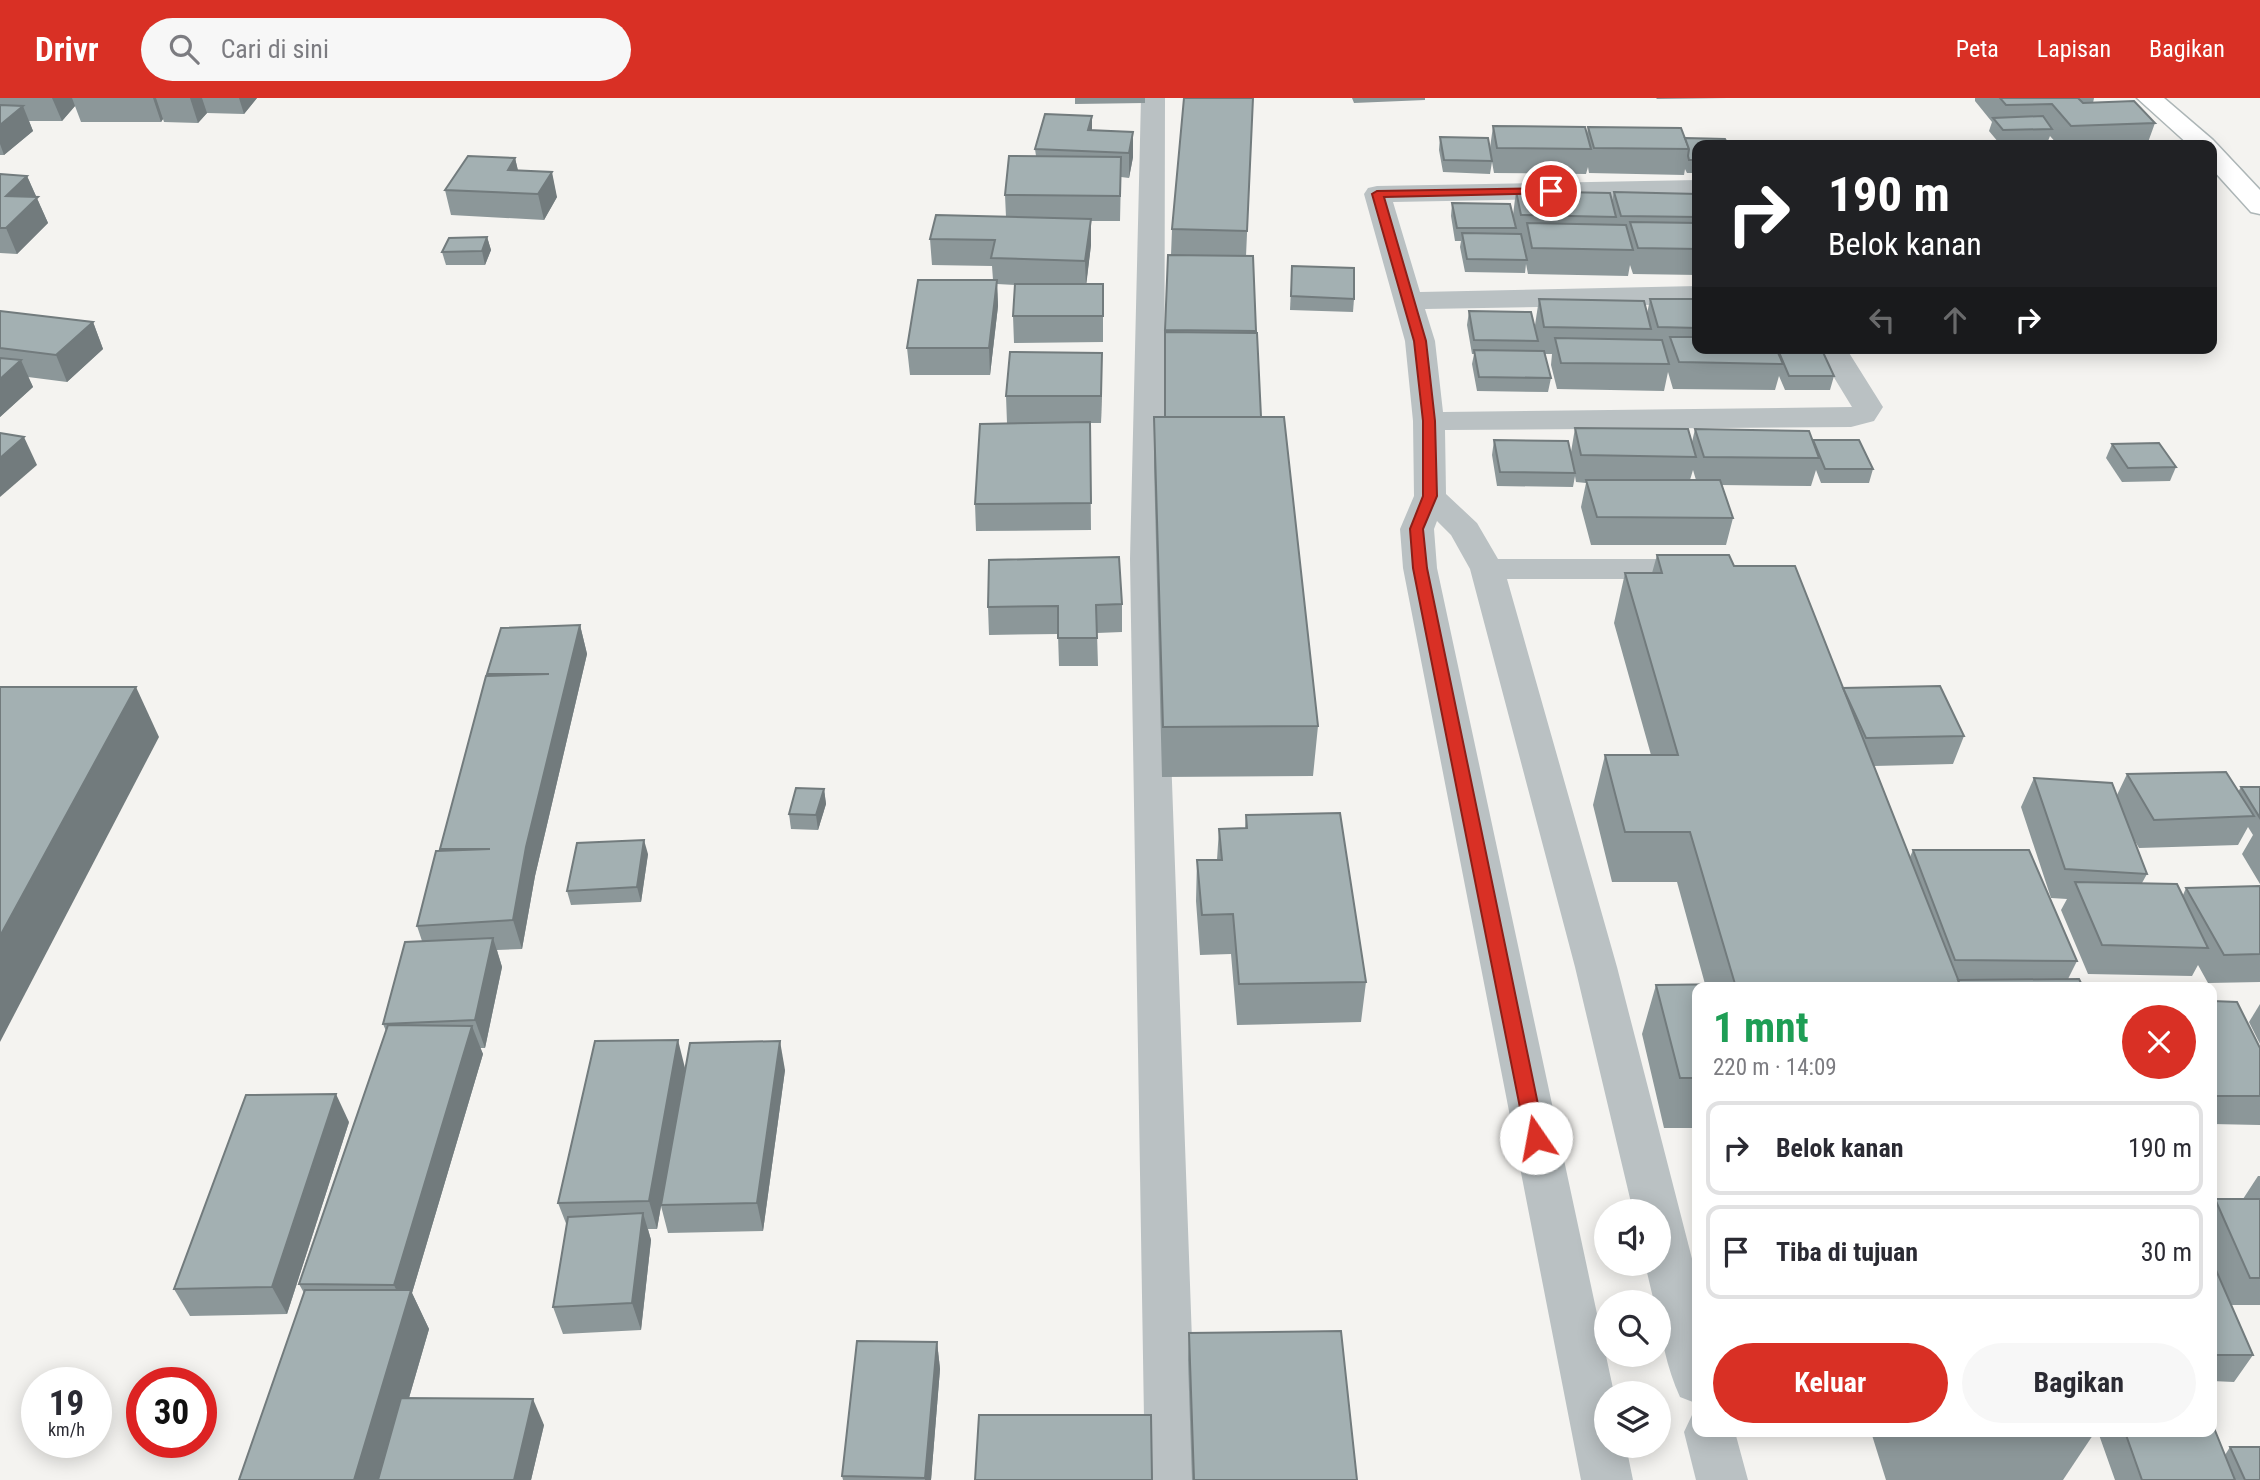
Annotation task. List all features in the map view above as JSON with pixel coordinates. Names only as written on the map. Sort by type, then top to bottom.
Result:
[{"type":"street","points":[[1153,98],[1147,559],[1171,1480]]},
{"type":"street","points":[[2149,98],[2198,140]]},
{"type":"street","points":[[2217,159],[2260,206]]},
{"type":"street","points":[[1607,1480],[1420,568],[1416,529],[1430,496],[1429,421],[1420,341],[1406,301],[1377,194],[1692,188]]},
{"type":"street","points":[[1406,301],[1692,295]]},
{"type":"street","points":[[1429,421],[1851,418],[1863,414],[1868,407],[1835,354]]},
{"type":"street","points":[[1430,496],[1465,530],[1487,569],[1596,967],[1653,1199]]},
{"type":"street","points":[[1487,569],[1730,569]]},
{"type":"street","points":[[1671,1272],[1692,1357]]},
{"type":"street","points":[[1711,1437],[1722,1480]]},
{"type":"building","points":[[1184,98],[1253,98],[1247,231],[1172,229]]},
{"type":"building","points":[[2000,98],[2078,98],[2083,103],[2134,101],[2155,123],[2071,126],[2052,104],[2006,105]]},
{"type":"building","points":[[0,105],[23,106],[0,125]]},
{"type":"building","points":[[1045,114],[1092,116],[1088,130],[1133,132],[1129,153],[1035,149]]},
{"type":"building","points":[[2043,116],[2052,129],[2003,130],[1993,118]]},
{"type":"building","points":[[1493,126],[1585,127],[1591,149],[1497,148]]},
{"type":"building","points":[[1588,127],[1681,128],[1689,149],[1594,148]]},
{"type":"building","points":[[1440,137],[1488,138],[1492,161],[1444,160]]},
{"type":"building","points":[[1685,138],[1726,140],[1692,140],[1692,160],[1689,160]]},
{"type":"building","points":[[468,156],[515,158],[508,170],[552,172],[538,194],[445,190]]},
{"type":"building","points":[[1009,156],[1121,157],[1120,196],[1005,195]]},
{"type":"building","points":[[0,174],[27,176],[6,196],[38,197],[6,228],[0,228]]},
{"type":"building","points":[[1516,191],[1610,193],[1616,217],[1521,215]]},
{"type":"building","points":[[1614,192],[1692,194],[1692,217],[1621,216]]},
{"type":"building","points":[[1452,203],[1510,204],[1516,228],[1457,228]]},
{"type":"building","points":[[936,215],[1091,219],[1085,261],[991,258],[995,240],[930,239]]},
{"type":"building","points":[[1630,222],[1692,223],[1692,249],[1638,248]]},
{"type":"building","points":[[1527,223],[1626,225],[1633,250],[1532,248]]},
{"type":"building","points":[[1462,233],[1521,234],[1527,260],[1467,259]]},
{"type":"building","points":[[487,237],[482,251],[442,252],[449,238]]},
{"type":"building","points":[[1168,255],[1253,256],[1256,331],[1165,330]]},
{"type":"building","points":[[1292,266],[1354,268],[1354,299],[1291,296]]},
{"type":"building","points":[[918,280],[997,280],[989,348],[907,348]]},
{"type":"building","points":[[1015,284],[1103,284],[1103,316],[1013,316]]},
{"type":"building","points":[[1539,299],[1644,301],[1651,329],[1544,327]]},
{"type":"building","points":[[1650,299],[1692,299],[1692,328],[1658,327]]},
{"type":"building","points":[[0,311],[93,322],[56,355],[0,348]]},
{"type":"building","points":[[1469,311],[1531,312],[1538,341],[1474,340]]},
{"type":"building","points":[[1165,332],[1257,333],[1261,417],[1165,417]]},
{"type":"building","points":[[1670,337],[1692,337],[1692,354],[1779,354],[1783,364],[1679,362]]},
{"type":"building","points":[[1555,338],[1662,340],[1669,364],[1561,363]]},
{"type":"building","points":[[1474,350],[1544,351],[1551,378],[1479,377]]},
{"type":"building","points":[[1010,352],[1102,353],[1101,396],[1006,396]]},
{"type":"building","points":[[1780,354],[1824,354],[1834,376],[1789,376]]},
{"type":"building","points":[[0,358],[21,360],[0,379]]},
{"type":"building","points":[[1154,417],[1284,417],[1318,726],[1163,727]]},
{"type":"building","points":[[1090,422],[1091,503],[975,504],[980,424]]},
{"type":"building","points":[[1575,428],[1688,429],[1696,457],[1581,455]]},
{"type":"building","points":[[1695,429],[1809,431],[1819,458],[1704,457]]},
{"type":"building","points":[[0,433],[24,437],[0,458]]},
{"type":"building","points":[[1494,440],[1568,441],[1575,473],[1500,472]]},
{"type":"building","points":[[1813,440],[1859,440],[1873,469],[1825,469]]},
{"type":"building","points":[[2159,443],[2176,467],[2128,468],[2112,444]]},
{"type":"building","points":[[1586,480],[1720,480],[1733,518],[1597,517]]},
{"type":"building","points":[[1657,555],[1729,555],[1734,566],[1795,566],[1959,982],[1734,982],[1690,832],[1625,832],[1605,755],[1678,755],[1625,573],[1662,573]]},
{"type":"building","points":[[1119,557],[1122,604],[1096,605],[1097,638],[1058,638],[1058,606],[988,607],[989,560]]},
{"type":"building","points":[[580,625],[526,847],[513,920],[417,926],[436,851],[490,849],[440,849],[486,676],[549,674],[487,674],[501,628]]},
{"type":"building","points":[[1940,686],[1964,736],[1866,738],[1843,688]]},
{"type":"building","points":[[0,687],[136,687],[0,936]]},
{"type":"building","points":[[2226,772],[2254,816],[2154,820],[2127,774]]},
{"type":"building","points":[[2034,778],[2112,783],[2147,874],[2065,869]]},
{"type":"building","points":[[2241,787],[2260,787],[2260,818]]},
{"type":"building","points":[[796,788],[824,789],[816,815],[789,814]]},
{"type":"building","points":[[1340,813],[1366,982],[1239,984],[1233,914],[1202,915],[1197,860],[1222,860],[1219,829],[1247,828],[1246,815]]},
{"type":"building","points":[[644,840],[637,887],[567,891],[577,843]]},
{"type":"building","points":[[1913,850],[2029,850],[2077,961],[1955,960]]},
{"type":"building","points":[[2075,882],[2177,884],[2208,948],[2102,945]]},
{"type":"building","points":[[2260,886],[2260,954],[2224,955],[2186,888]]},
{"type":"building","points":[[493,938],[475,1020],[383,1024],[405,942]]},
{"type":"building","points":[[2079,979],[2080,982],[1959,982],[1958,980]]},
{"type":"building","points":[[1656,985],[1692,985],[1692,1078],[1680,1078]]},
{"type":"building","points":[[2217,1001],[2237,1002],[2260,1048],[2260,1096],[2217,1096]]},
{"type":"building","points":[[388,1025],[472,1026],[394,1285],[299,1284]]},
{"type":"building","points":[[678,1040],[649,1201],[558,1203],[595,1041]]},
{"type":"building","points":[[780,1041],[757,1203],[661,1205],[690,1043]]},
{"type":"building","points":[[336,1094],[272,1287],[174,1289],[246,1095]]},
{"type":"building","points":[[2217,1199],[2260,1199],[2260,1278],[2250,1278]]},
{"type":"building","points":[[643,1213],[632,1303],[553,1307],[568,1217]]},
{"type":"building","points":[[2217,1272],[2253,1355],[2217,1355]]},
{"type":"building","points":[[305,1290],[411,1290],[354,1480],[239,1480]]},
{"type":"building","points":[[1341,1331],[1357,1480],[1194,1480],[1189,1333]]},
{"type":"building","points":[[857,1341],[937,1342],[925,1478],[842,1476]]},
{"type":"building","points":[[401,1398],[533,1399],[514,1480],[378,1480]]},
{"type":"building","points":[[979,1415],[1151,1415],[1152,1480],[975,1480]]},
{"type":"building","points":[[2217,1435],[2235,1480],[2142,1480],[2127,1437]]},
{"type":"building","points":[[2230,1447],[2260,1447],[2260,1480],[2245,1480]]},
{"type":"route","points":[[1536,1138],[1420,568],[1416,529],[1430,496],[1429,421],[1420,341],[1406,301],[1377,194],[1551,191]]}]
